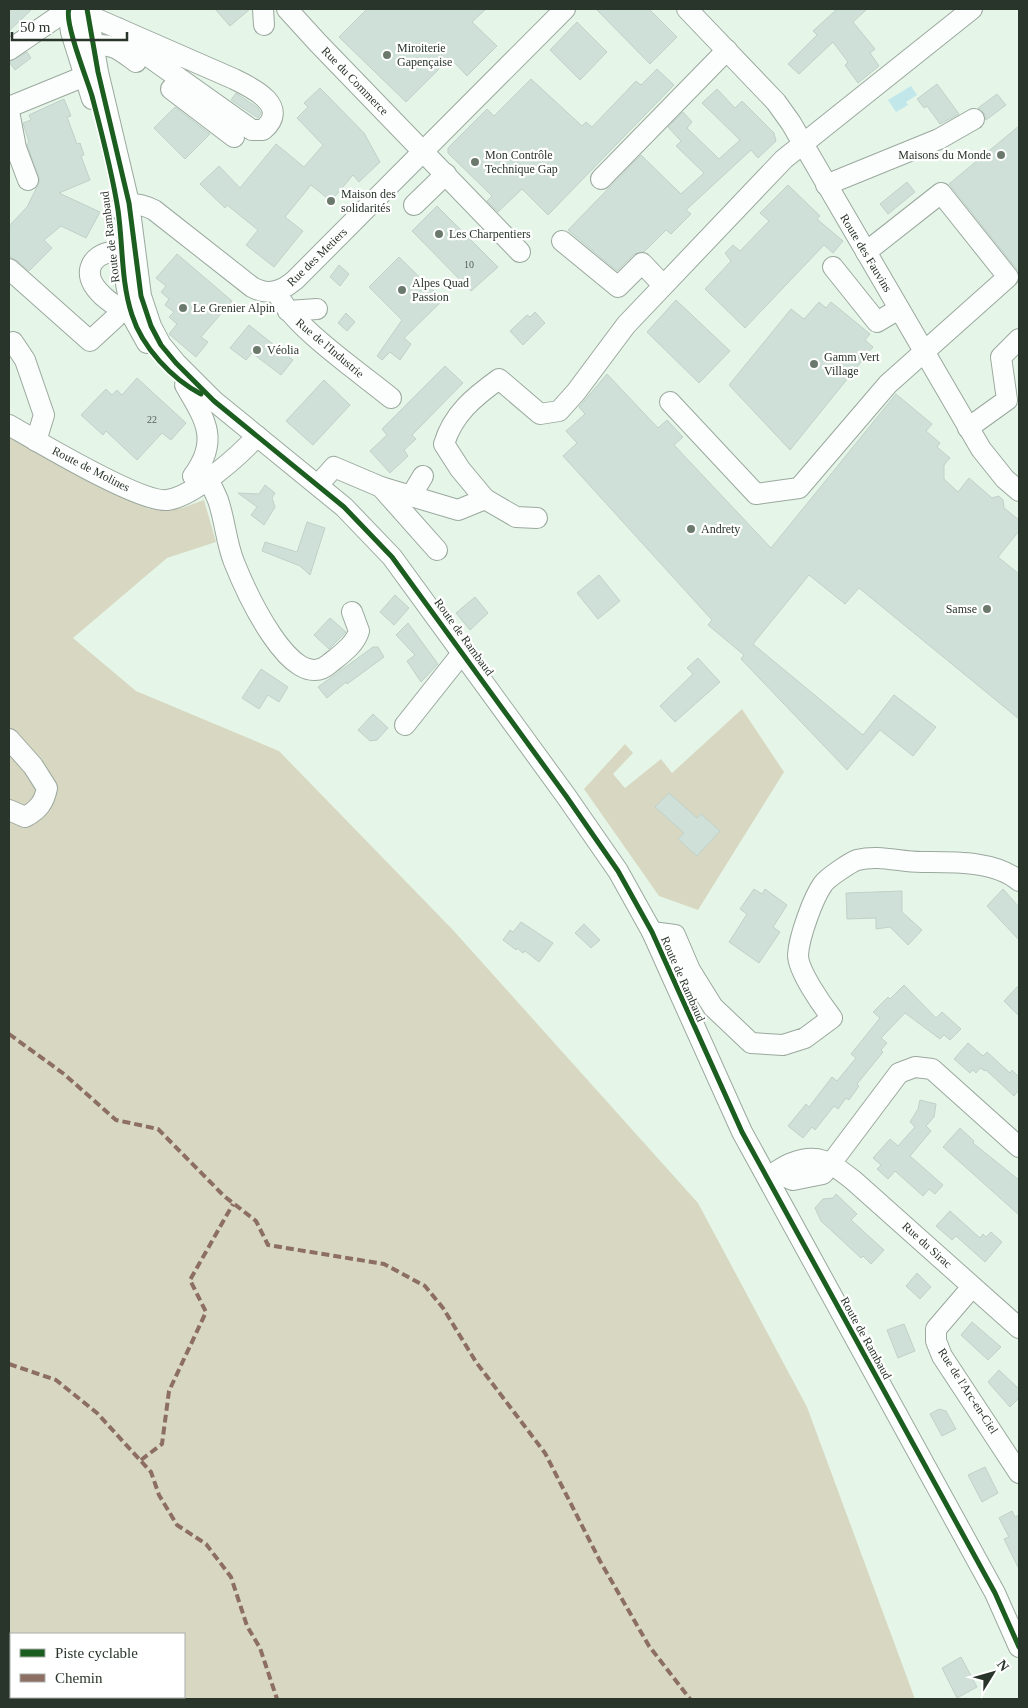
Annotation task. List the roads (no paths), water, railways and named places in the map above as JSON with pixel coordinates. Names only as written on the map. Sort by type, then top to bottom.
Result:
[{"type":"street","name":"Rue des Metiers","points":[[124,206],[144,205],[154,210],[252,287],[260,291],[277,292],[295,280],[565,9]]},
{"type":"street","name":"Route des Fauvins","points":[[687,9],[698,16],[776,102],[804,144],[968,428],[993,465],[1019,491]]},
{"type":"street","points":[[537,518],[516,516],[485,499],[460,469],[444,444],[448,431],[470,400],[499,379],[540,414],[559,410],[576,392],[626,325],[784,159],[972,9]]},
{"type":"street","name":"Rue du Commerce","points":[[290,10],[324,50],[520,252]]},
{"type":"street","points":[[9,50],[76,12],[118,28],[247,86],[273,109],[275,116],[271,124],[263,130],[252,130],[131,44],[118,28]]},
{"type":"street","name":"Route de Rambaud","points":[[76,12],[94,46],[141,296],[151,326],[161,345],[214,401],[344,507],[392,557],[463,652],[602,848],[652,932],[715,1077],[771,1175],[995,1594],[1019,1647]]},
{"type":"street","name":"Route de Rambaud","points":[[76,12],[71,32],[88,83],[113,180],[124,206],[122,251],[126,312],[150,346],[185,386],[214,401]]},
{"type":"street","points":[[94,46],[113,46],[234,137]]},
{"type":"street","points":[[601,179],[727,50]]},
{"type":"street","points":[[9,108],[88,83]]},
{"type":"street","points":[[9,111],[14,142],[28,180]]},
{"type":"street","points":[[826,185],[939,139],[974,119]]},
{"type":"street","points":[[414,205],[446,174]]},
{"type":"street","points":[[670,402],[756,494],[799,488],[888,384],[1008,277],[941,194],[866,252]]},
{"type":"street","points":[[562,241],[618,287],[642,263],[663,284]]},
{"type":"street","points":[[9,269],[90,341],[115,318],[126,312],[102,296],[92,282],[90,267],[95,258],[106,252],[122,251],[128,256],[137,302],[151,326]]},
{"type":"street","points":[[833,267],[878,322],[899,309]]},
{"type":"street","name":"Rue de l'Industrie","points":[[277,292],[288,311],[391,398]]},
{"type":"street","points":[[288,311],[317,309]]},
{"type":"street","points":[[968,428],[1008,400],[1001,357],[1019,339]]},
{"type":"street","points":[[12,342],[25,360],[44,415],[36,441]]},
{"type":"street","points":[[185,386],[205,422],[209,441],[204,472],[218,501],[234,562],[269,633],[296,663],[311,670],[319,670],[327,666],[353,643],[359,631],[352,612]]},
{"type":"street","points":[[209,441],[219,428],[236,418]]},
{"type":"street","name":"Route de Molines","points":[[9,425],[129,490],[146,496],[170,500],[204,472],[239,455],[257,436]]},
{"type":"street","points":[[209,441],[223,454],[239,455]]},
{"type":"street","points":[[318,485],[334,467],[381,487],[458,510],[485,499]]},
{"type":"street","points":[[411,496],[423,476]]},
{"type":"street","points":[[381,487],[436,550]]},
{"type":"street","points":[[405,725],[463,652]]},
{"type":"street","points":[[9,739],[34,766],[47,788],[42,806],[32,814],[25,817],[9,810]]},
{"type":"street","points":[[652,932],[675,935],[690,970],[713,1007],[751,1043],[783,1046],[805,1038],[832,1018],[814,994],[798,956],[806,920],[823,883],[847,866],[855,861],[876,856],[916,862],[962,861],[1011,874],[1019,881]]},
{"type":"street","points":[[771,1175],[792,1163],[806,1159],[820,1158],[833,1164],[899,1073],[915,1067],[932,1070],[1019,1147]]},
{"type":"street","name":"Rue du Sirac","points":[[833,1164],[1019,1328]]},
{"type":"street","name":"Rue de l'Arc-en-Ciel","points":[[972,1287],[936,1329],[936,1341],[942,1356],[1019,1473]]},
{"type":"water","points":[[911,86],[917,95],[906,102],[908,105],[896,112],[888,100]]},
{"type":"place","name":"Miroiterie Gapençaise","points":[[387,55]]},
{"type":"place","name":"Maisons du Monde","points":[[1001,155]]},
{"type":"place","name":"Mon Contrôle Technique Gap","points":[[475,162]]},
{"type":"place","name":"Maison des solidarités","points":[[331,201]]},
{"type":"place","name":"Les Charpentiers","points":[[439,234]]},
{"type":"place","name":"Alpes Quad Passion","points":[[402,290]]},
{"type":"place","name":"Le Grenier Alpin","points":[[183,308]]},
{"type":"place","name":"Véolia","points":[[257,350]]},
{"type":"place","name":"Gamm Vert Village","points":[[814,364]]},
{"type":"place","name":"Andrety","points":[[691,529]]},
{"type":"place","name":"Samse","points":[[987,609]]}]
